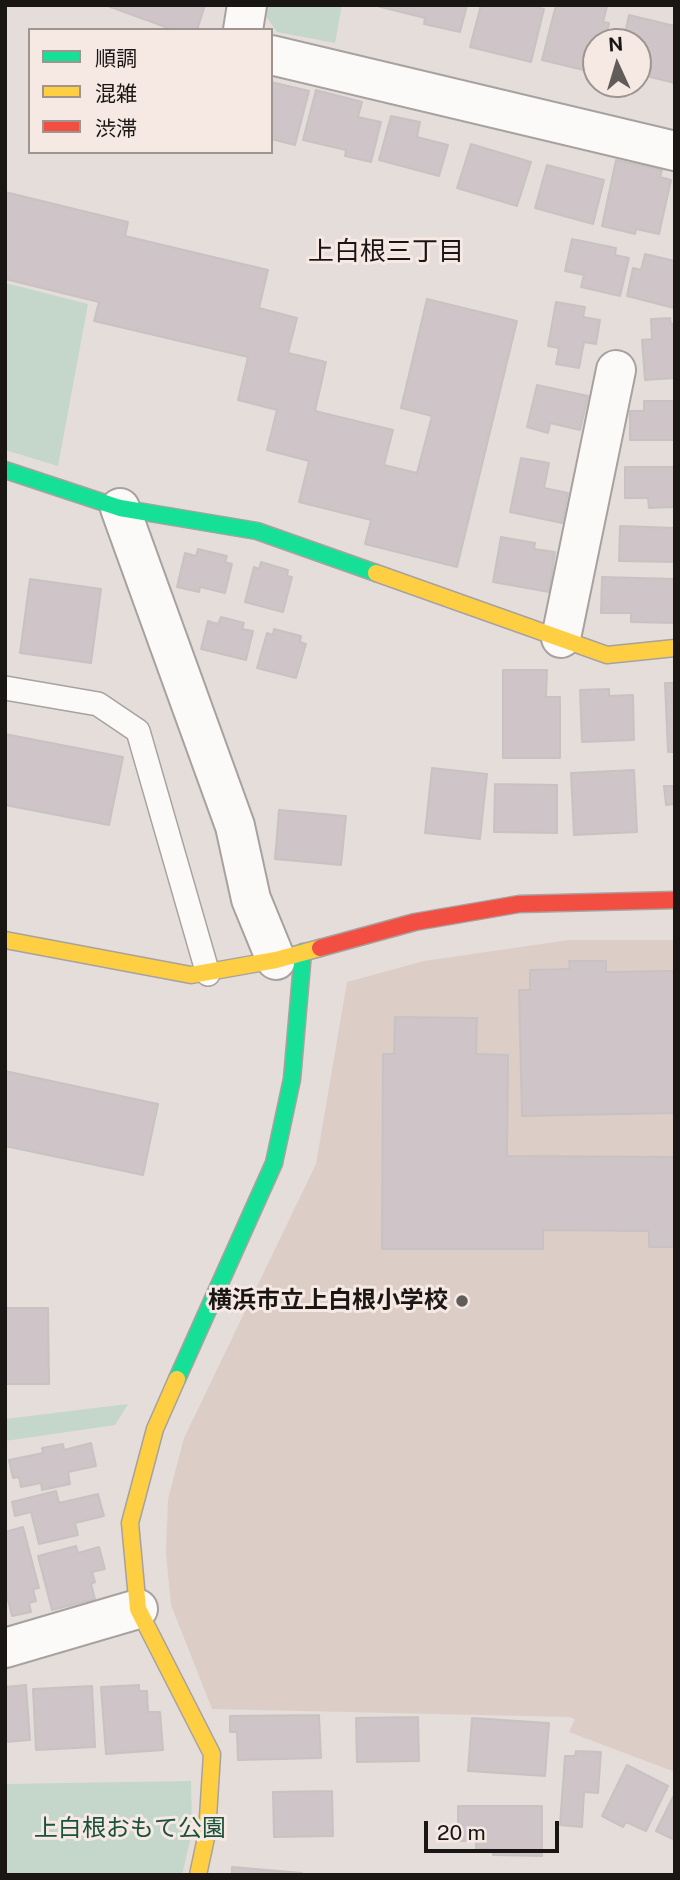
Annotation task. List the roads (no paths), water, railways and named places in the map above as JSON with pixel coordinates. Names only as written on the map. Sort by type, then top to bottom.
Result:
[{"type":"street","points":[[243,28],[247,5]]},
{"type":"street","points":[[273,55],[675,150]]},
{"type":"street","points":[[561,638],[616,370]]},
{"type":"street","points":[[5,470],[120,508],[257,531],[607,655],[675,648]]},
{"type":"street","points":[[120,508],[235,826],[251,899],[290,956],[292,1079],[274,1163],[155,1429],[130,1523],[138,1609],[212,1754],[207,1833],[198,1875]]},
{"type":"street","points":[[5,940],[191,975],[208,974],[290,956],[415,922],[519,904],[675,900]]},
{"type":"street","points":[[5,1648],[138,1609]]},
{"type":"lane","points":[[5,688],[97,704],[138,731],[208,974]]},
{"type":"place","name":"横浜市立上白根小学校","points":[[462,1301]]},
{"type":"district","name":"上白根三丁目","points":[[386,252]]},
{"type":"park label","name":"上白根おもて公園","points":[[130,1829]]}]
